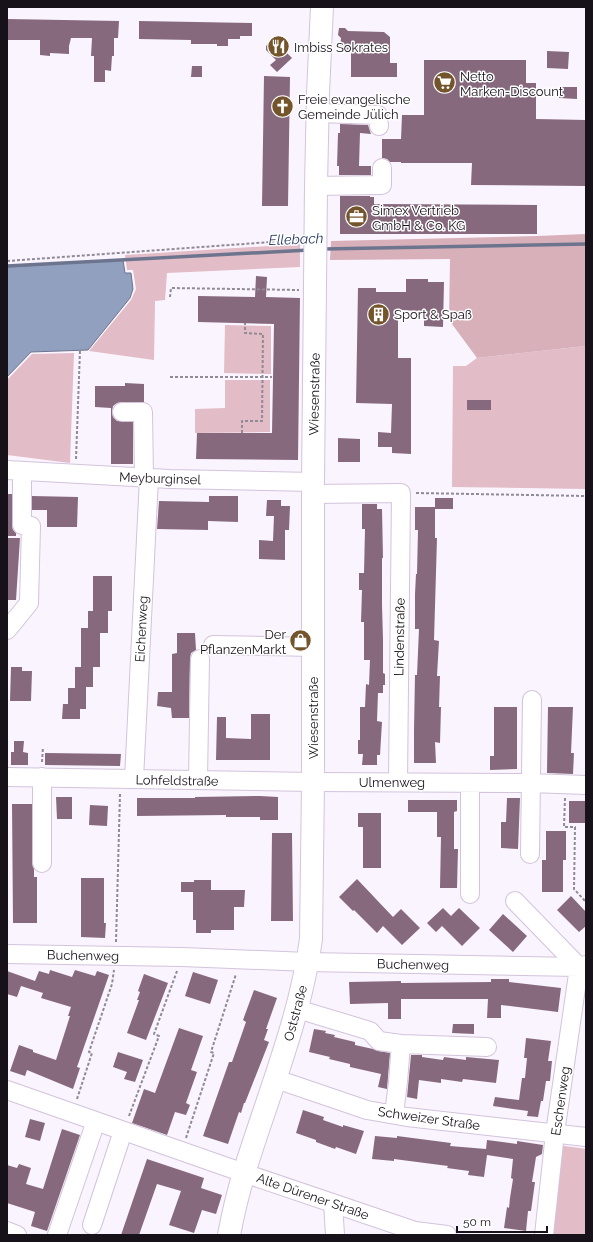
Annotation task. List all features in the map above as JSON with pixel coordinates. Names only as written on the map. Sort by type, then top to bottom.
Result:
[{"type":"main road","name":"Wiesenstraße","points":[[313,782],[313,488],[316,186],[322,7]]},
{"type":"main road","name":"Oststraße","points":[[229,1235],[244,1173],[276,1079],[297,1009],[308,962],[311,939],[313,782]]},
{"type":"street","points":[[318,113],[378,115],[379,126]]},
{"type":"street","points":[[316,186],[382,185],[382,168]]},
{"type":"street","name":"Eichenweg","points":[[122,412],[143,412],[148,594],[130,741],[127,779]]},
{"type":"street","points":[[7,630],[30,603],[31,526],[22,525],[14,471]]},
{"type":"street","name":"Meyburginsel","points":[[14,471],[401,493]]},
{"type":"street","name":"Lindenstraße","points":[[398,782],[401,493]]},
{"type":"street","points":[[213,645],[313,647]]},
{"type":"street","points":[[198,780],[200,659]]},
{"type":"street","points":[[530,854],[532,700]]},
{"type":"street","points":[[42,777],[42,863]]},
{"type":"street","name":"Lohfeldstraße","points":[[7,778],[42,777],[313,782]]},
{"type":"street","name":"Ulmenweg","points":[[313,782],[530,783],[586,785]]},
{"type":"street","points":[[470,783],[470,894]]},
{"type":"street","points":[[515,901],[583,966]]},
{"type":"street","name":"Buchenweg","points":[[7,954],[182,957],[308,962],[583,966]]},
{"type":"street","name":"Eschenweg","points":[[544,1235],[555,1133],[583,966]]},
{"type":"street","points":[[297,1009],[370,1031],[379,1041],[401,1044],[487,1048]]},
{"type":"street","points":[[394,1114],[401,1044]]},
{"type":"street","name":"Schweizer Straße","points":[[276,1079],[367,1110],[586,1137]]},
{"type":"street","name":"Alte Dürener Straße","points":[[7,1090],[416,1233],[447,1235]]},
{"type":"street","points":[[57,1235],[96,1121]]},
{"type":"street","points":[[92,1225],[124,1131]]},
{"type":"street","points":[[333,1203],[335,1235]]},
{"type":"street","points":[[7,1231],[17,1235]]},
{"type":"path","points":[[7,261],[86,256],[316,249]]},
{"type":"path","points":[[170,297],[171,288],[316,290]]},
{"type":"path","points":[[242,433],[242,422],[262,422],[263,334],[245,333],[245,323]]},
{"type":"path","points":[[76,475],[80,350]]},
{"type":"path","points":[[170,377],[272,377]]},
{"type":"path","points":[[401,493],[586,496]]},
{"type":"path","points":[[72,1113],[92,1053],[89,1052],[112,984],[127,779]]},
{"type":"path","points":[[565,784],[564,827],[574,827],[574,889],[586,902]]},
{"type":"path","points":[[124,1131],[159,1036],[154,1034],[182,957]]},
{"type":"path","points":[[181,1151],[214,1053],[210,1052],[240,959]]},
{"type":"shaded area","points":[[586,234],[586,346],[477,358],[449,320],[450,259],[330,260],[331,241]]},
{"type":"shaded area","points":[[300,244],[300,267],[167,273],[165,300],[155,301],[154,360],[89,351],[131,300],[136,289],[133,270],[127,270],[125,255]]},
{"type":"shaded area","points":[[225,325],[271,326],[271,374],[224,373]]},
{"type":"shaded area","points":[[586,346],[586,489],[452,487],[453,366],[466,366],[477,358]]},
{"type":"shaded area","points":[[74,353],[70,463],[7,455],[7,380],[32,354]]},
{"type":"shaded area","points":[[225,380],[270,380],[270,432],[195,433],[195,409],[225,408]]},
{"type":"shaded area","points":[[558,1145],[586,1149],[586,1235],[547,1235]]},
{"type":"water","points":[[123,260],[125,273],[131,273],[133,289],[130,298],[88,350],[31,352],[7,377],[7,267]]},
{"type":"building","points":[[7,19],[119,21],[118,38],[114,38],[114,56],[112,56],[111,71],[105,70],[105,82],[94,82],[94,56],[91,56],[92,38],[71,38],[69,54],[50,53],[50,56],[40,55],[40,40],[7,40]]},
{"type":"building","points":[[139,21],[252,23],[252,36],[240,36],[240,39],[228,39],[228,46],[217,46],[217,44],[191,44],[191,40],[139,39]]},
{"type":"building","points":[[339,28],[345,28],[348,31],[384,32],[390,37],[390,63],[397,63],[397,77],[351,77],[351,51],[343,51],[340,48],[341,38],[338,35]]},
{"type":"building","points":[[273,39],[292,58],[277,72],[270,65],[276,60],[266,50],[266,46]]},
{"type":"building","points":[[547,51],[569,52],[568,69],[547,68]]},
{"type":"building","points":[[424,60],[526,60],[526,83],[536,83],[536,119],[586,120],[586,186],[471,185],[472,163],[401,163],[390,162],[387,159],[382,158],[382,139],[401,139],[402,115],[424,115]]},
{"type":"building","points":[[192,66],[202,66],[202,77],[191,77]]},
{"type":"building","points":[[264,76],[290,77],[288,206],[262,206]]},
{"type":"building","points":[[559,87],[577,87],[577,99],[559,98]]},
{"type":"building","points":[[340,124],[368,125],[371,134],[360,133],[359,166],[371,166],[371,175],[339,175],[339,166],[337,166],[338,133],[340,133]]},
{"type":"building","points":[[340,196],[370,196],[374,197],[374,204],[537,205],[537,234],[340,234]]},
{"type":"building","points":[[256,276],[267,277],[266,297],[300,298],[298,460],[196,459],[197,433],[272,433],[274,324],[198,322],[198,296],[255,297]]},
{"type":"building","points":[[406,279],[428,279],[428,282],[444,282],[443,327],[424,326],[424,311],[398,310],[398,358],[411,358],[411,454],[392,453],[392,447],[378,447],[378,432],[391,433],[392,404],[356,403],[358,288],[376,288],[376,292],[406,292]]},
{"type":"building","points":[[125,383],[144,384],[144,402],[122,402],[113,406],[113,417],[117,421],[133,422],[133,464],[111,464],[111,408],[95,407],[95,386],[125,386]]},
{"type":"building","points":[[467,400],[491,400],[491,410],[467,410]]},
{"type":"building","points":[[338,438],[360,439],[360,462],[338,462]]},
{"type":"building","points":[[7,494],[12,494],[12,525],[16,536],[7,536]]},
{"type":"building","points":[[32,496],[78,497],[77,527],[47,527],[47,510],[32,510]]},
{"type":"building","points":[[209,496],[238,496],[238,522],[208,521],[208,530],[157,529],[159,501],[209,502]]},
{"type":"building","points":[[435,498],[453,498],[453,509],[435,509],[435,538],[437,538],[434,640],[439,641],[437,676],[440,676],[440,743],[435,742],[436,763],[414,763],[415,675],[417,675],[419,629],[415,629],[418,530],[415,530],[415,507],[435,507]]},
{"type":"building","points":[[267,500],[281,500],[281,506],[290,506],[289,530],[285,530],[285,560],[259,559],[259,540],[273,541],[274,516],[266,516]]},
{"type":"building","points":[[362,504],[377,504],[377,509],[382,509],[383,673],[385,674],[385,685],[383,685],[383,693],[378,693],[377,721],[382,722],[380,755],[377,755],[377,765],[362,765],[363,754],[358,754],[358,740],[360,740],[360,707],[365,707],[366,684],[369,685],[370,660],[364,660],[364,622],[361,622],[362,590],[359,590],[359,573],[364,573],[365,529],[362,529]]},
{"type":"building","points":[[7,538],[20,538],[16,600],[7,600]]},
{"type":"building","points":[[93,576],[112,576],[112,611],[108,611],[108,633],[100,633],[100,667],[93,667],[93,687],[86,687],[86,709],[80,709],[80,719],[62,719],[63,704],[68,704],[68,688],[75,688],[75,667],[81,667],[81,628],[88,628],[88,611],[93,611]]},
{"type":"building","points":[[177,633],[195,633],[196,650],[191,653],[190,659],[189,718],[172,718],[171,708],[157,706],[158,692],[172,692],[172,654],[177,653]]},
{"type":"building","points":[[11,667],[22,667],[22,671],[32,671],[31,701],[10,701]]},
{"type":"building","points":[[494,707],[517,707],[517,769],[490,770],[490,756],[494,756]]},
{"type":"building","points":[[548,707],[573,707],[571,753],[574,753],[573,774],[547,773]]},
{"type":"building","points":[[251,714],[270,714],[270,760],[216,760],[217,717],[226,717],[226,738],[251,739]]},
{"type":"building","points":[[14,741],[24,741],[23,752],[28,753],[28,765],[11,765],[11,752],[14,752]]},
{"type":"building","points":[[45,753],[121,754],[120,766],[45,765]]},
{"type":"building","points":[[56,797],[72,797],[72,819],[57,819]]},
{"type":"building","points":[[278,797],[278,820],[260,820],[260,817],[226,817],[226,815],[137,816],[137,798]]},
{"type":"building","points":[[507,798],[520,798],[518,849],[501,848],[501,822],[506,822]]},
{"type":"building","points":[[408,800],[457,800],[457,811],[454,812],[454,849],[458,849],[457,888],[440,888],[441,837],[437,837],[437,812],[408,812]]},
{"type":"building","points":[[569,801],[586,801],[586,823],[569,823]]},
{"type":"building","points":[[12,804],[32,804],[32,863],[34,877],[37,877],[37,923],[13,923]]},
{"type":"building","points":[[90,805],[108,806],[107,826],[89,825]]},
{"type":"building","points":[[358,813],[381,813],[381,868],[363,868],[363,827],[358,827]]},
{"type":"building","points":[[546,831],[566,831],[566,860],[563,860],[563,892],[542,892],[542,860],[546,860]]},
{"type":"building","points":[[272,833],[292,833],[293,921],[271,921]]},
{"type":"building","points":[[81,878],[104,878],[104,923],[106,923],[105,938],[81,937]]},
{"type":"building","points":[[357,879],[393,917],[401,909],[420,928],[402,945],[383,926],[377,933],[339,897]]},
{"type":"building","points":[[194,880],[211,880],[211,890],[245,890],[244,907],[234,907],[234,930],[211,930],[211,933],[196,933],[196,920],[193,920],[193,892],[181,892],[181,882],[194,882]]},
{"type":"building","points":[[571,896],[586,912],[586,926],[579,932],[557,910]]},
{"type":"building","points":[[443,908],[451,916],[459,908],[480,928],[462,946],[442,926],[436,932],[427,923]]},
{"type":"building","points":[[503,914],[527,936],[513,952],[489,930]]},
{"type":"building","points":[[50,970],[72,977],[75,970],[95,976],[97,971],[109,975],[77,1067],[80,1068],[73,1089],[27,1070],[25,1076],[10,1071],[19,1045],[33,1050],[33,1052],[56,1060],[70,1016],[68,1016],[71,1007],[41,998],[43,993],[21,986],[17,997],[7,994],[7,971],[35,981],[39,971],[49,974]]},
{"type":"building","points":[[193,972],[218,980],[210,1004],[185,996]]},
{"type":"building","points":[[144,974],[168,983],[146,1040],[127,1033],[139,1000],[137,1000],[140,992],[138,991]]},
{"type":"building","points":[[491,979],[509,979],[509,982],[561,988],[558,1012],[501,1005],[501,1018],[487,1018],[488,999],[401,999],[401,1019],[388,1019],[388,1003],[350,1004],[349,982],[491,982]]},
{"type":"building","points":[[254,990],[277,998],[266,1029],[268,1029],[264,1040],[269,1042],[241,1113],[239,1112],[228,1144],[203,1136],[229,1062],[232,1062],[246,1022],[243,1020]]},
{"type":"building","points":[[453,1024],[474,1024],[474,1034],[452,1033]]},
{"type":"building","points":[[179,1028],[203,1036],[191,1070],[197,1072],[186,1103],[190,1105],[186,1115],[175,1112],[167,1135],[132,1123],[144,1089],[155,1093]]},
{"type":"building","points":[[314,1029],[326,1031],[325,1033],[335,1035],[334,1037],[355,1042],[355,1045],[390,1053],[387,1089],[378,1087],[381,1074],[350,1067],[350,1064],[309,1052]]},
{"type":"building","points":[[526,1038],[551,1041],[548,1061],[552,1061],[550,1081],[546,1081],[543,1101],[541,1101],[538,1117],[527,1116],[528,1111],[493,1106],[495,1097],[519,1100],[522,1078],[525,1078],[527,1058],[524,1058]]},
{"type":"building","points":[[118,1052],[143,1060],[135,1082],[124,1079],[127,1072],[113,1067]]},
{"type":"building","points":[[411,1055],[422,1055],[422,1057],[443,1060],[444,1057],[466,1060],[466,1057],[499,1060],[496,1083],[463,1079],[462,1082],[441,1079],[441,1083],[419,1080],[417,1099],[407,1097]]},
{"type":"building","points":[[303,1110],[324,1117],[323,1120],[343,1127],[343,1125],[364,1131],[356,1154],[336,1147],[335,1149],[296,1133]]},
{"type":"building","points":[[30,1119],[45,1123],[40,1141],[25,1137]]},
{"type":"building","points":[[62,1129],[80,1135],[47,1231],[31,1226],[35,1212],[7,1203],[7,1165],[17,1168],[19,1164],[31,1168],[26,1184],[43,1189]]},
{"type":"building","points":[[375,1136],[397,1138],[397,1136],[451,1143],[450,1146],[486,1149],[487,1140],[517,1144],[517,1141],[543,1145],[542,1154],[536,1157],[532,1182],[535,1182],[531,1211],[528,1211],[526,1231],[504,1228],[507,1207],[509,1208],[513,1179],[511,1178],[513,1159],[487,1155],[484,1177],[468,1175],[469,1171],[447,1168],[448,1166],[394,1159],[394,1161],[372,1159]]},
{"type":"building","points":[[147,1159],[204,1178],[201,1188],[222,1195],[216,1214],[202,1210],[194,1233],[169,1225],[181,1191],[157,1184],[139,1235],[121,1235]]},
{"type":"waterway","name":"Ellebach","points":[[323,249],[586,244]]},
{"type":"waterway","name":"Ellebach","points":[[7,266],[309,250]]},
{"type":"place","name":"Imbiss Sokrates","points":[[279,47]]},
{"type":"place","name":"Netto Marken-Discount","points":[[445,83]]},
{"type":"place","name":"Freie evangelische Gemeinde Jülich","points":[[282,106]]},
{"type":"place","name":"Simex Vertrieb GmbH & Co. KG","points":[[357,217]]},
{"type":"place","name":"Sport & Spaß","points":[[378,314]]},
{"type":"place","name":"Der PflanzenMarkt","points":[[301,641]]}]
